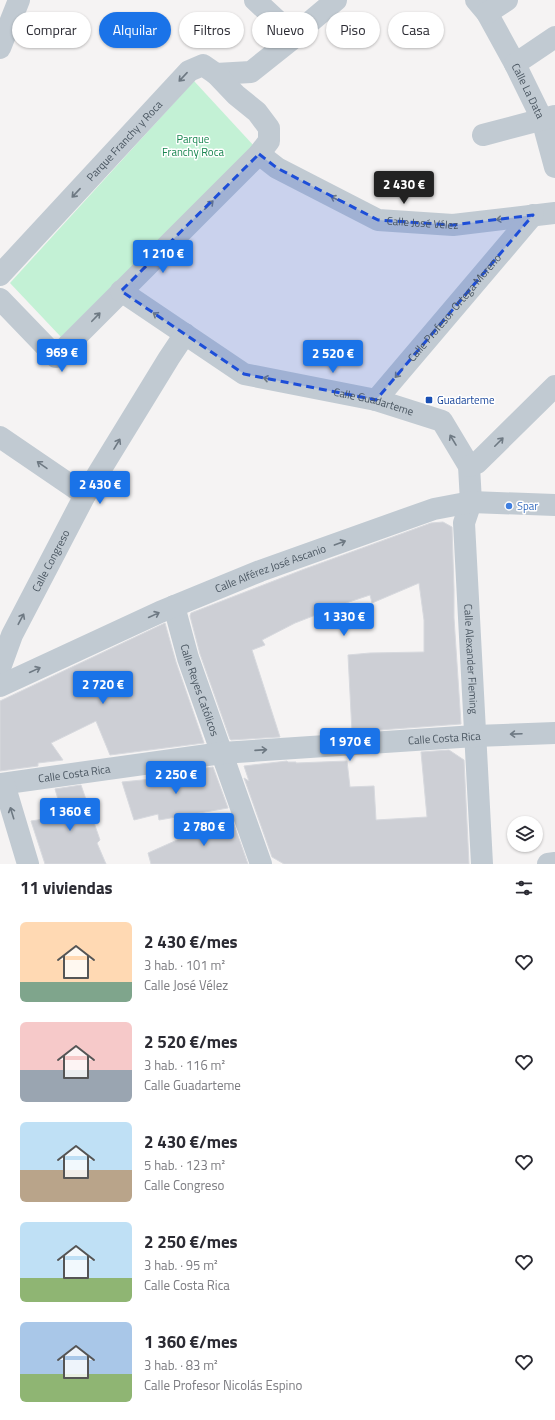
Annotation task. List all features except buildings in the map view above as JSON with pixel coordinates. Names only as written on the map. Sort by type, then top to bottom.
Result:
[{"type":"street","points":[[0,48],[19,0]]},
{"type":"street","points":[[255,0],[268,12]]},
{"type":"street","points":[[318,15],[336,0]]},
{"type":"street","points":[[482,7],[507,0]]},
{"type":"street","name":"Calle La Data","points":[[482,7],[548,117],[555,167]]},
{"type":"street","points":[[515,64],[555,37]]},
{"type":"street","points":[[216,74],[251,72],[281,48]]},
{"type":"street","name":"Parque Franchy y Roca","points":[[0,275],[189,71],[203,65],[216,74],[236,95],[257,112],[269,128],[269,141],[259,154],[56,357],[0,299]]},
{"type":"street","name":"Parque Franchy y Roca","points":[[251,72],[257,112]]},
{"type":"street","points":[[483,135],[548,117]]},
{"type":"street","name":"Calle José Vélez","points":[[259,154],[277,168],[378,220],[453,225],[555,213]]},
{"type":"street","name":"Calle Profesor Ortega Moreno","points":[[376,400],[533,215]]},
{"type":"street","name":"Calle Guadarteme","points":[[121,291],[244,374],[376,400],[442,420],[469,466],[471,502]]},
{"type":"street","name":"Calle Congreso","points":[[0,668],[12,635],[85,495],[185,334]]},
{"type":"street","points":[[469,466],[477,463],[555,386]]},
{"type":"street","points":[[0,437],[85,495]]},
{"type":"street","name":"Calle Alférez José Ascanio","points":[[0,686],[174,606],[260,571],[434,510],[471,502],[555,505]]},
{"type":"street","name":"Calle Alexander Fleming","points":[[471,502],[464,524],[482,864]]},
{"type":"street","name":"Calle Reyes Católicos","points":[[174,606],[188,658],[261,864]]},
{"type":"street","name":"Calle Costa Rica","points":[[2,784],[222,753],[475,736],[555,733]]},
{"type":"street","points":[[2,784],[28,864]]},
{"type":"street","points":[[548,864],[555,863]]},
{"type":"highlighted area","points":[[259,154],[277,168],[378,220],[453,225],[533,215],[376,400],[244,374],[121,291]]},
{"type":"green space","name":"Parque Franchy Roca","points":[[194,81],[254,146],[61,337],[10,283]]},
{"type":"place","name":"Guadarteme","points":[[429,400]]},
{"type":"place","name":"Spar","points":[[509,506]]}]
